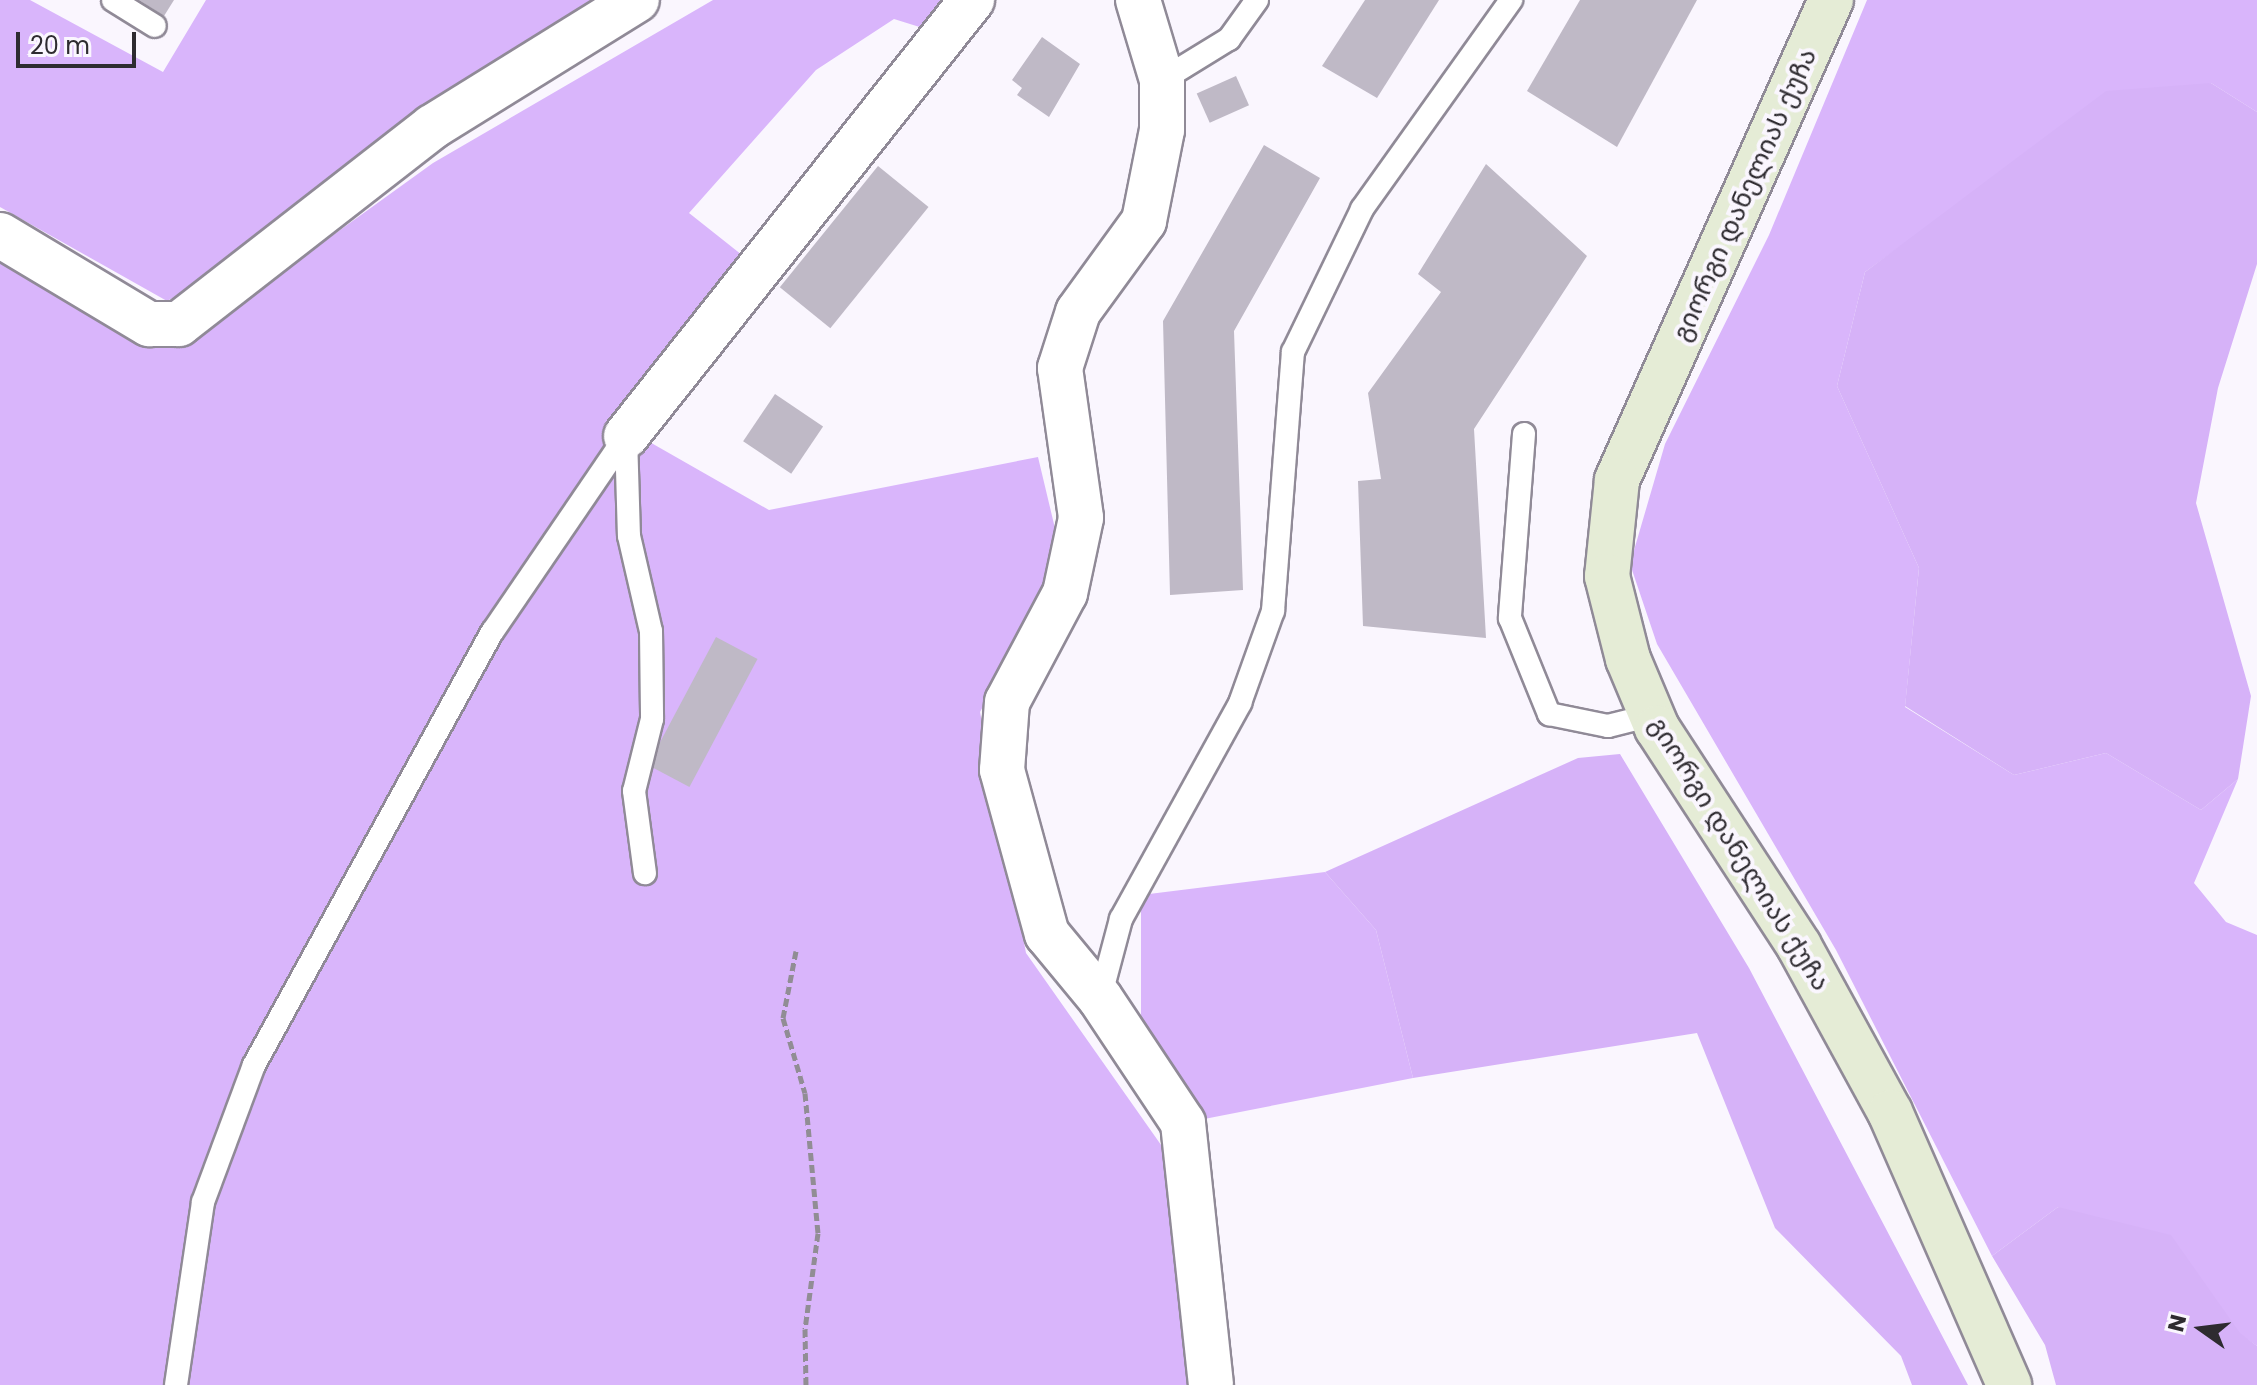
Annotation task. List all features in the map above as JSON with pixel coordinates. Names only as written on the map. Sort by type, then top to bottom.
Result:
[{"type":"street","points":[[0,235],[149,324],[179,324],[432,127],[637,0]]},
{"type":"street","points":[[626,436],[972,0]]},
{"type":"street","points":[[1138,0],[1162,80],[1162,130],[1144,221],[1078,312],[1060,368],[1081,518],[1065,593],[1007,702],[1002,770],[1047,934],[1100,998],[1183,1123],[1211,1385]]},
{"type":"street","name":"გიორგი დანელიას ქუჩა","points":[[1831,0],[1617,480],[1607,576],[1652,715],[1799,946],[1890,1112],[2009,1385]]},
{"type":"lane","points":[[113,0],[155,26]]},
{"type":"lane","points":[[1162,80],[1229,39],[1257,0]]},
{"type":"lane","points":[[1100,998],[1121,919],[1240,703],[1273,611],[1293,352],[1362,209],[1511,0]]},
{"type":"lane","points":[[1524,434],[1510,618],[1549,714],[1608,726],[1652,715]]},
{"type":"lane","points":[[626,436],[629,536],[651,631],[652,719],[634,791],[645,873]]},
{"type":"lane","points":[[176,1385],[203,1202],[254,1065],[493,631],[626,436]]},
{"type":"path","points":[[796,951],[783,1018],[805,1093],[818,1233],[805,1329],[806,1385]]},
{"type":"shaded area","points":[[0,0],[30,0],[163,72],[206,0],[605,0],[424,105],[217,274],[167,301],[0,207]]},
{"type":"shaded area","points":[[713,0],[945,0],[926,29],[894,19],[816,70],[689,213],[742,255],[618,424],[769,510],[1038,457],[1058,541],[1045,592],[980,712],[1026,953],[1166,1152],[1189,1385],[0,1385],[0,259],[196,334],[433,163]]},
{"type":"shaded area","points":[[1867,0],[2257,0],[2257,112],[2211,83],[1974,193],[1865,272],[1837,386],[1919,568],[1905,707],[2014,775],[2106,753],[2201,810],[2238,779],[2194,883],[2226,922],[2257,935],[2257,1346],[2058,1207],[1992,1256],[1836,950],[1657,644],[1630,564],[1665,444],[1769,235]]},
{"type":"shaded area","points":[[2211,83],[2257,112],[2257,264],[2218,388],[2196,503],[2251,696],[2238,779],[2201,810],[2106,753],[2014,775],[1905,706],[1919,568],[1837,386],[1865,272],[2106,91]]},
{"type":"shaded area","points":[[1620,754],[1749,968],[1968,1385],[1912,1385],[1901,1356],[1775,1228],[1697,1033],[1413,1078],[1376,930],[1325,872],[1578,758]]},
{"type":"shaded area","points":[[1325,872],[1376,930],[1413,1078],[1194,1121],[1141,1017],[1141,895]]},
{"type":"shaded area","points":[[2058,1207],[2171,1235],[2240,1333],[2257,1346],[2257,1385],[2056,1385],[2045,1345],[1992,1256]]},
{"type":"building","points":[[139,0],[174,0],[164,16]]},
{"type":"building","points":[[1365,0],[1439,0],[1377,98],[1322,66]]},
{"type":"building","points":[[1580,0],[1697,0],[1617,147],[1527,91]]},
{"type":"building","points":[[1042,37],[1080,64],[1049,117],[1017,95],[1022,88],[1012,80]]},
{"type":"building","points":[[1236,76],[1249,105],[1210,123],[1197,93]]},
{"type":"building","points":[[1264,145],[1320,178],[1234,331],[1243,590],[1170,595],[1163,321]]},
{"type":"building","points":[[1486,164],[1587,256],[1474,429],[1486,638],[1363,626],[1358,481],[1381,479],[1368,393],[1441,292],[1418,274]]},
{"type":"building","points":[[878,166],[929,207],[830,328],[780,287]]},
{"type":"building","points":[[775,394],[823,426],[791,474],[743,441]]},
{"type":"building","points":[[716,637],[757,659],[689,787],[648,765]]}]
